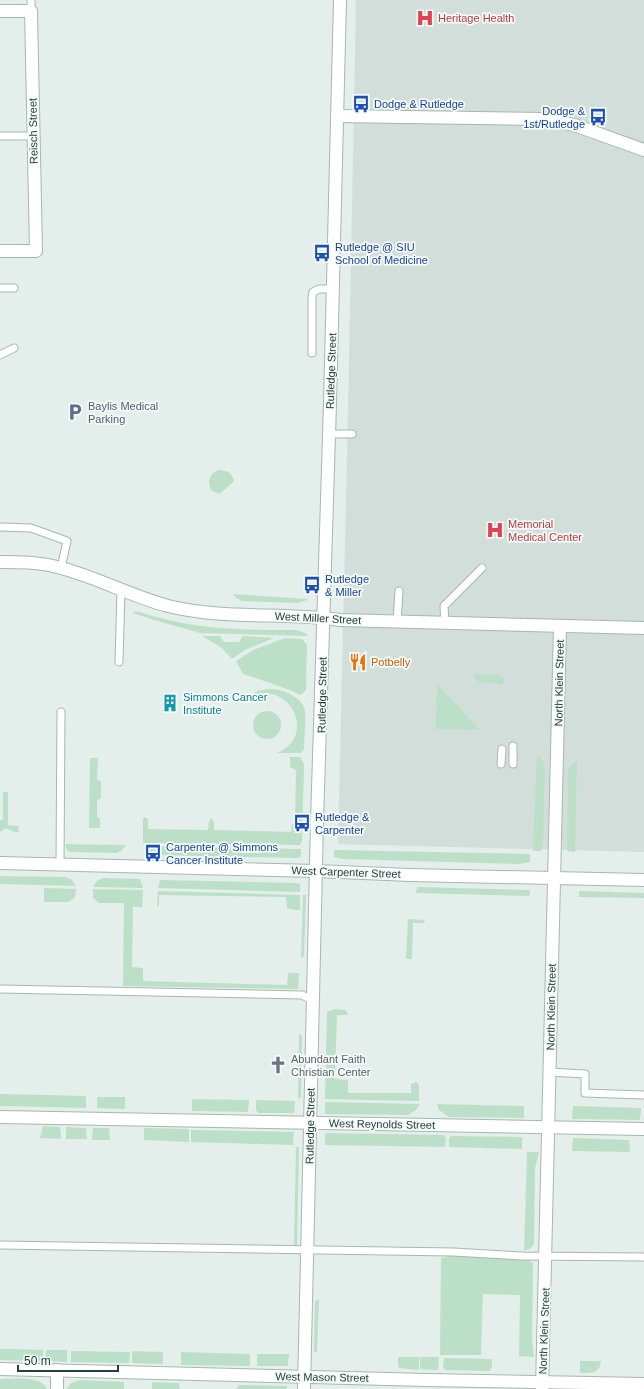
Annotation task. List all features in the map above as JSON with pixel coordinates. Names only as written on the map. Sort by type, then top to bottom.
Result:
[{"type":"street","name":"Rutledge Street","points":[[304,1389],[316,870],[340,0]]},
{"type":"street","points":[[0,12],[31,6]]},
{"type":"street","name":"Reisch Street","points":[[0,251],[36,251],[31,6]]},
{"type":"street","points":[[338,116],[545,119],[572,124],[644,150]]},
{"type":"street","name":"West Miller Street","points":[[0,562],[36,563],[62,568],[168,606],[200,612],[340,620],[644,628]]},
{"type":"street","name":"North Klein Street","points":[[543,1385],[560,626]]},
{"type":"street","name":"West Carpenter Street","points":[[0,863],[316,870],[410,875],[644,880]]},
{"type":"street","name":"West Reynolds Street","points":[[0,1117],[644,1130]]},
{"type":"street","name":"West Mason Street","points":[[0,1369],[543,1385],[644,1384]]},
{"type":"street","points":[[57,1370],[57,1389]]},
{"type":"lane","points":[[0,136],[33,136]]},
{"type":"lane","points":[[1,286],[14,288]]},
{"type":"lane","points":[[312,353],[313,292],[319,289],[333,289]]},
{"type":"lane","points":[[0,355],[14,348]]},
{"type":"lane","points":[[329,434],[352,434]]},
{"type":"lane","points":[[0,527],[31,528],[67,541],[62,568]]},
{"type":"lane","points":[[445,623],[444,606],[482,568]]},
{"type":"lane","points":[[119,662],[120,590]]},
{"type":"lane","points":[[397,622],[399,591]]},
{"type":"lane","points":[[60,865],[61,712]]},
{"type":"lane","points":[[513,746],[513,764]]},
{"type":"lane","points":[[501,764],[502,749]]},
{"type":"lane","points":[[0,989],[302,995],[314,1001]]},
{"type":"lane","points":[[549,1072],[585,1074],[585,1093],[644,1095]]},
{"type":"lane","points":[[0,1245],[453,1252],[522,1256],[644,1257]]},
{"type":"shaded area","name":"Memorial Medical Center","points":[[356,0],[644,0],[644,852],[338,844]]},
{"type":"green space","points":[[219,470],[229,472],[234,481],[220,494],[212,491],[209,484],[213,473]]},
{"type":"green space","points":[[233,594],[307,600],[298,603],[242,601],[236,598]]},
{"type":"green space","points":[[136,611],[193,625],[237,629],[296,630],[307,634],[307,636],[200,633],[133,613]]},
{"type":"green space","points":[[202,636],[220,636],[224,642],[239,642],[243,636],[274,638],[245,650],[232,659],[222,648]]},
{"type":"green space","points":[[285,638],[302,639],[307,645],[306,690],[301,695],[243,674],[236,661],[253,650]]},
{"type":"green space","points":[[477,674],[500,675],[504,679],[504,682],[502,684],[479,682],[473,676]]},
{"type":"green space","points":[[438,685],[480,730],[436,729]]},
{"type":"green space","points":[[273,689],[288,693],[301,702],[304,706],[304,749],[301,753],[277,753],[289,745],[296,735],[297,723],[294,712],[286,702],[276,695],[263,694],[248,698],[256,692]]},
{"type":"green space","points":[[267,711],[277,715],[281,725],[277,735],[267,739],[257,735],[253,725],[257,715]]},
{"type":"green space","points":[[537,755],[542,759],[545,768],[543,843],[541,851],[533,851]]},
{"type":"green space","points":[[290,757],[300,757],[304,764],[302,841],[300,845],[143,843],[144,817],[148,819],[148,829],[208,830],[210,819],[212,819],[214,822],[214,830],[291,832],[292,824],[295,821],[296,770],[290,767]]},
{"type":"green space","points":[[90,758],[98,758],[97,779],[101,782],[101,798],[97,800],[97,817],[100,819],[100,828],[89,828]]},
{"type":"green space","points":[[577,761],[575,852],[567,851],[568,771],[571,765]]},
{"type":"green space","points":[[3,792],[8,792],[8,825],[18,826],[19,832],[14,832],[6,828],[0,832],[0,820],[3,820]]},
{"type":"green space","points":[[65,844],[126,845],[121,851],[116,853],[70,852],[67,850]]},
{"type":"green space","points":[[144,846],[301,849],[301,857],[155,855],[148,852]]},
{"type":"green space","points":[[334,850],[530,854],[530,862],[520,864],[343,859],[334,857]]},
{"type":"green space","points":[[0,876],[65,877],[72,880],[76,886],[0,884]]},
{"type":"green space","points":[[103,878],[140,879],[143,888],[93,887],[97,881]]},
{"type":"green space","points":[[160,880],[296,883],[300,884],[300,892],[158,888]]},
{"type":"green space","points":[[418,887],[530,890],[529,896],[415,893]]},
{"type":"green space","points":[[44,888],[76,889],[75,897],[69,902],[44,902]]},
{"type":"green space","points":[[93,889],[143,890],[142,907],[133,907],[132,967],[143,968],[143,981],[287,985],[289,973],[299,973],[298,989],[123,986],[124,903],[99,903],[93,898]]},
{"type":"green space","points":[[158,891],[300,895],[300,910],[287,908],[286,897],[159,895],[159,906],[157,906]]},
{"type":"green space","points":[[579,891],[644,893],[644,898],[579,897]]},
{"type":"green space","points":[[303,895],[306,895],[304,956],[301,958]]},
{"type":"green space","points":[[408,919],[425,921],[424,923],[413,923],[412,959],[406,959]]},
{"type":"green space","points":[[335,1009],[345,1010],[348,1014],[337,1015],[335,1079],[348,1080],[348,1093],[411,1093],[411,1084],[416,1082],[419,1085],[419,1101],[325,1099],[327,1012]]},
{"type":"green space","points":[[299,1033],[302,1036],[301,1098],[298,1098]]},
{"type":"green space","points":[[0,1094],[86,1096],[86,1108],[0,1106]]},
{"type":"green space","points":[[97,1097],[125,1097],[125,1109],[97,1108]]},
{"type":"green space","points":[[192,1099],[249,1100],[248,1112],[192,1111]]},
{"type":"green space","points":[[256,1100],[295,1101],[294,1113],[258,1113],[256,1110]]},
{"type":"green space","points":[[325,1102],[420,1104],[416,1110],[408,1115],[325,1114]]},
{"type":"green space","points":[[437,1104],[524,1106],[524,1118],[449,1117],[439,1110]]},
{"type":"green space","points":[[573,1106],[641,1108],[640,1120],[572,1119]]},
{"type":"green space","points":[[43,1126],[60,1127],[61,1139],[40,1138]]},
{"type":"green space","points":[[66,1127],[86,1128],[87,1139],[66,1139]]},
{"type":"green space","points":[[93,1128],[109,1128],[110,1140],[92,1140]]},
{"type":"green space","points":[[144,1128],[189,1129],[189,1142],[144,1140]]},
{"type":"green space","points":[[191,1130],[294,1132],[293,1145],[191,1142]]},
{"type":"green space","points":[[325,1133],[444,1135],[446,1139],[445,1147],[325,1145]]},
{"type":"green space","points":[[451,1136],[522,1137],[522,1149],[449,1147],[449,1138]]},
{"type":"green space","points":[[573,1138],[629,1140],[630,1152],[572,1151]]},
{"type":"green space","points":[[296,1147],[299,1147],[297,1246],[294,1246]]},
{"type":"green space","points":[[527,1152],[539,1152],[535,1168],[534,1244],[531,1248],[524,1251]]},
{"type":"green space","points":[[451,1256],[526,1259],[533,1263],[532,1339],[534,1357],[519,1356],[520,1295],[483,1294],[481,1355],[440,1355],[441,1258]]},
{"type":"green space","points":[[319,1299],[317,1352],[314,1352],[315,1301]]},
{"type":"green space","points":[[0,1349],[43,1350],[43,1361],[0,1360]]},
{"type":"green space","points":[[46,1350],[67,1350],[67,1362],[46,1361]]},
{"type":"green space","points":[[71,1351],[130,1352],[129,1363],[71,1362]]},
{"type":"green space","points":[[132,1351],[163,1352],[163,1364],[132,1363]]},
{"type":"green space","points":[[181,1352],[250,1354],[250,1366],[181,1365]]},
{"type":"green space","points":[[257,1354],[289,1354],[288,1366],[257,1366]]},
{"type":"green space","points":[[398,1357],[419,1357],[419,1370],[399,1368]]},
{"type":"green space","points":[[420,1357],[439,1357],[438,1370],[420,1369]]},
{"type":"green space","points":[[444,1358],[492,1359],[492,1366],[490,1371],[445,1370],[443,1367]]},
{"type":"green space","points":[[580,1361],[601,1361],[597,1371],[591,1373],[580,1373]]},
{"type":"green space","points":[[19,1378],[33,1380],[44,1385],[47,1389],[0,1389],[0,1379]]},
{"type":"green space","points":[[80,1380],[124,1382],[124,1389],[67,1389],[71,1383]]},
{"type":"green space","points":[[152,1382],[179,1383],[180,1389],[152,1389]]},
{"type":"green space","points":[[238,1385],[287,1386],[287,1389],[237,1389]]},
{"type":"place","name":"Heritage Health","points":[[425,18]]},
{"type":"place","name":"Dodge & Rutledge","points":[[361,104]]},
{"type":"place","name":"Dodge & 1st/Rutledge","points":[[598,117]]},
{"type":"place","name":"Rutledge @ SIU School of Medicine","points":[[322,253]]},
{"type":"place","name":"Baylis Medical Parking","points":[[75,412]]},
{"type":"place","name":"Memorial Medical Center","points":[[495,530]]},
{"type":"place","name":"Rutledge & Miller","points":[[312,585]]},
{"type":"place","name":"Potbelly","points":[[358,662]]},
{"type":"place","name":"Simmons Cancer Institute","points":[[170,703]]},
{"type":"place","name":"Rutledge & Carpenter","points":[[302,823]]},
{"type":"place","name":"Carpenter @ Simmons Cancer Institute","points":[[153,853]]},
{"type":"place","name":"Abundant Faith Christian Center","points":[[278,1065]]}]
